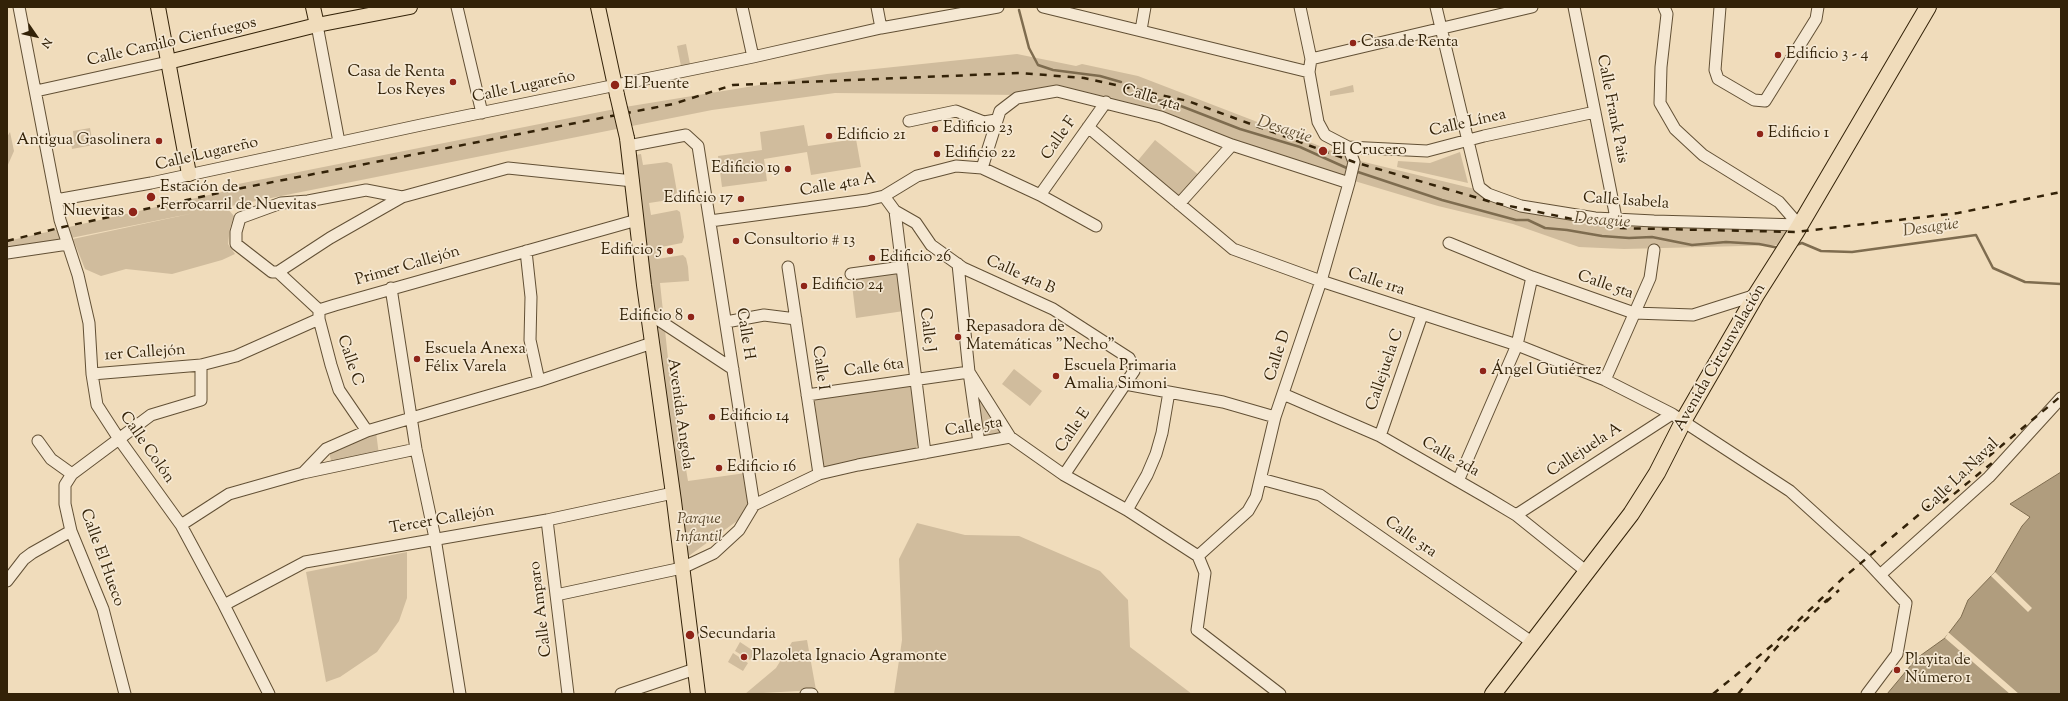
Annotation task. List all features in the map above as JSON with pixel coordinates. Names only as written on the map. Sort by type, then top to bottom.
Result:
[{"type":"highway","name":"Avenida Circunvalación","points":[[1494,694],[1631,514],[1657,473],[1678,417],[1787,247],[1928,7]]},
{"type":"main road","points":[[158,7],[172,60]]},
{"type":"main road","points":[[166,7],[172,60],[193,174]]},
{"type":"main road","points":[[313,7],[317,25]]},
{"type":"main road","name":"Calle Camilo Cienfuegos","points":[[172,60],[317,25],[410,7]]},
{"type":"main road","points":[[598,7],[628,142]]},
{"type":"main road","name":"Avenida Angola","points":[[628,142],[648,313],[673,493],[698,694]]},
{"type":"street","name":"Calle Colón","points":[[19,7],[56,200],[89,323],[92,374],[98,405],[119,439],[181,525],[224,604],[269,694]]},
{"type":"street","points":[[457,7],[482,113]]},
{"type":"street","points":[[742,7],[753,57]]},
{"type":"street","points":[[877,7],[881,28]]},
{"type":"street","name":"Calle Lugareño","points":[[56,200],[151,184],[339,142],[482,113],[616,90],[881,28],[998,7]]},
{"type":"street","points":[[1043,7],[1309,72]]},
{"type":"street","points":[[1141,30],[1145,7]]},
{"type":"street","points":[[1300,7],[1311,59],[1309,72],[1318,122],[1325,136],[1348,147]]},
{"type":"street","points":[[1436,7],[1467,140]]},
{"type":"street","points":[[1311,59],[1532,7]]},
{"type":"street","name":"Calle Frank Pais","points":[[1574,7],[1616,218]]},
{"type":"street","points":[[1664,7],[1667,14],[1661,67],[1660,103],[1675,129],[1703,154],[1779,202],[1800,225]]},
{"type":"street","points":[[1720,7],[1715,70],[1718,79],[1754,100],[1765,101],[1816,20],[1818,7]]},
{"type":"street","points":[[317,25],[339,142]]},
{"type":"street","name":"Calle Camilo Cienfuegos","points":[[36,91],[172,60]]},
{"type":"street","name":"Calle 4ta","points":[[982,168],[996,120],[1000,112],[1017,98],[1057,91],[1106,102],[1161,117],[1232,145],[1350,180]]},
{"type":"street","name":"Calle F","points":[[1040,195],[1106,102]]},
{"type":"street","points":[[909,121],[956,111],[984,122],[996,120]]},
{"type":"street","name":"Calle Línea","points":[[1348,147],[1428,151],[1467,140],[1595,112]]},
{"type":"street","name":"Calle 1ra","points":[[1088,127],[1233,249],[1321,281],[1517,345],[1605,380],[1678,417],[1790,491],[1865,560],[1906,603],[1897,654],[1867,694]]},
{"type":"street","name":"Calle H","points":[[628,142],[686,135],[698,146],[754,505]]},
{"type":"street","name":"Calle Isabela","points":[[1467,140],[1479,187],[1488,194],[1521,206],[1595,218],[1800,225]]},
{"type":"street","points":[[1179,204],[1232,145]]},
{"type":"street","name":"Calle D","points":[[1198,556],[1248,511],[1256,497],[1275,417],[1321,281],[1350,180],[1353,165],[1348,147]]},
{"type":"street","name":"Calle 4ta A","points":[[710,221],[867,200],[884,196],[917,176],[935,170],[956,166],[982,168],[1040,195],[1096,226]]},
{"type":"street","points":[[402,198],[366,190],[281,203],[240,218],[236,232],[236,244],[272,272],[282,270],[330,238],[402,198],[508,168],[633,181]]},
{"type":"street","name":"Calle 4ta B","points":[[884,196],[895,211],[916,223],[931,245],[958,264],[1053,309],[1129,358],[1134,368],[1125,384]]},
{"type":"street","name":"Calle J","points":[[895,211],[926,453]]},
{"type":"street","name":"Primer Callejón","points":[[200,365],[236,356],[319,315],[391,288],[637,220]]},
{"type":"street","points":[[7,253],[68,244]]},
{"type":"street","name":"Calle 5ta","points":[[1449,244],[1532,277],[1634,313],[1693,315],[1756,295]]},
{"type":"street","points":[[1605,380],[1650,278],[1654,250]]},
{"type":"street","points":[[526,251],[531,297],[530,340],[539,381]]},
{"type":"street","points":[[958,264],[969,372],[979,443]]},
{"type":"street","name":"Calle I","points":[[788,267],[819,474]]},
{"type":"street","points":[[851,274],[902,267]]},
{"type":"street","points":[[282,270],[319,315]]},
{"type":"street","points":[[1458,481],[1517,345],[1532,277]]},
{"type":"street","points":[[391,288],[416,449],[435,538],[460,694]]},
{"type":"street","points":[[648,313],[733,369]]},
{"type":"street","name":"Calle C","points":[[319,315],[331,365],[340,390],[367,431]]},
{"type":"street","points":[[726,322],[764,315],[796,319]]},
{"type":"street","name":"Callejuela C","points":[[1380,436],[1422,315]]},
{"type":"street","points":[[303,473],[326,449],[367,431],[539,381],[652,343]]},
{"type":"street","name":"1er Callejón","points":[[92,374],[200,365]]},
{"type":"street","name":"Calle El Hueco","points":[[125,694],[103,609],[71,531],[64,494],[65,485],[72,474],[151,415],[201,400],[200,365]]},
{"type":"street","points":[[969,372],[1010,436]]},
{"type":"street","name":"Calle 6ta","points":[[807,395],[969,372]]},
{"type":"street","points":[[1125,384],[1223,402],[1275,417]]},
{"type":"street","name":"Calle E","points":[[1064,475],[1125,384]]},
{"type":"street","points":[[1127,510],[1148,475],[1156,454],[1162,433],[1169,392]]},
{"type":"street","name":"Calle 2da","points":[[1283,394],[1380,436],[1458,481],[1516,515],[1587,572]]},
{"type":"street","name":"Calle La Naval","points":[[1880,575],[1989,477],[2061,398]]},
{"type":"street","name":"Callejuela A","points":[[1516,515],[1678,417]]},
{"type":"street","name":"Calle 5ta","points":[[754,505],[819,474],[858,465],[1010,436],[1064,475],[1127,510],[1198,556]]},
{"type":"street","points":[[38,441],[52,459],[72,474]]},
{"type":"street","points":[[181,525],[229,494],[303,473],[416,449]]},
{"type":"street","name":"Calle 3ra","points":[[1261,479],[1320,495],[1533,643]]},
{"type":"street","name":"Tercer Callejón","points":[[224,604],[305,562],[435,538],[547,520],[673,493]]},
{"type":"street","points":[[556,596],[682,568],[714,553],[739,530],[754,505]]},
{"type":"street","name":"Calle Amparo","points":[[547,520],[568,694]]},
{"type":"street","points":[[7,581],[24,559],[71,531]]},
{"type":"street","points":[[1198,556],[1206,573],[1198,630],[1280,694]]},
{"type":"street","points":[[621,694],[695,669]]},
{"type":"green space","points":[[686,44],[690,64],[681,66],[677,46]]},
{"type":"green space","points":[[1017,54],[1076,66],[1082,64],[1138,76],[1356,160],[1475,189],[1551,213],[1795,227],[1782,245],[1624,249],[1579,247],[1513,224],[1438,206],[1231,144],[1056,89],[1020,95],[835,93],[712,110],[226,207],[234,216],[230,228],[228,244],[235,254],[222,260],[172,274],[126,269],[101,276],[85,269],[73,239],[194,213],[7,251],[7,238],[12,240],[222,192],[223,187],[625,107],[827,74]]},
{"type":"green space","points":[[1353,85],[1354,92],[1330,96],[1330,91]]},
{"type":"green space","points":[[804,125],[808,146],[856,139],[861,167],[811,175],[807,152],[764,159],[767,181],[722,187],[718,156],[762,150],[760,132]]},
{"type":"green space","points":[[90,128],[93,145],[72,149],[71,142],[74,142],[73,131]]},
{"type":"green space","points":[[10,132],[14,151],[7,167],[7,137]]},
{"type":"green space","points":[[1155,140],[1200,176],[1178,201],[1135,164]]},
{"type":"green space","points":[[1460,152],[1468,183],[1397,167],[1398,161],[1430,163]]},
{"type":"green space","name":"Parque Infantil","points":[[641,154],[643,165],[667,162],[672,164],[677,192],[675,199],[649,203],[651,215],[677,210],[680,212],[684,237],[682,243],[656,248],[657,259],[683,255],[686,258],[688,267],[689,281],[660,283],[669,368],[688,481],[746,473],[750,504],[737,521],[686,558],[635,155]]},
{"type":"green space","points":[[899,270],[904,311],[856,318],[851,276]]},
{"type":"green space","points":[[1014,369],[1042,391],[1030,406],[1002,384]]},
{"type":"green space","points":[[969,372],[1010,437],[979,443]]},
{"type":"green space","points":[[914,383],[921,441],[912,453],[823,470],[814,396]]},
{"type":"green space","points":[[376,432],[379,455],[332,465],[329,452]]},
{"type":"green space","points":[[917,523],[965,535],[1019,536],[1100,571],[1128,600],[1130,647],[1192,694],[894,694],[902,640],[899,559]]},
{"type":"green space","points":[[407,552],[407,598],[399,621],[377,652],[340,677],[326,682],[306,572]]},
{"type":"green space","points":[[807,640],[816,690],[745,694],[776,668],[792,642]]},
{"type":"green space","points":[[740,642],[755,652],[750,660],[735,651]]},
{"type":"green space","points":[[733,653],[748,663],[743,671],[728,662]]},
{"type":"shaded area","points":[[2061,472],[2061,694],[1887,694],[1917,658],[1945,638],[1961,617],[1968,600],[1995,572],[2022,526],[2030,517],[2010,504]]},
{"type":"pier","points":[[1995,572],[2032,608],[2028,612],[1991,576]]},
{"type":"pier","points":[[1948,633],[2019,694],[2010,694],[1945,638]]},
{"type":"waterway","name":"Desagüe","points":[[1019,10],[1029,48],[1038,65],[1053,70],[1100,76],[1121,82]]},
{"type":"waterway","name":"Desagüe","points":[[1137,94],[1154,100],[1168,101],[1240,129],[1300,147],[1349,169]]},
{"type":"waterway","name":"Desagüe","points":[[1355,171],[1442,200],[1516,220],[1528,220],[1545,228],[1602,236],[1629,238],[1652,237],[1692,245],[1726,242],[1759,244],[1779,248]]},
{"type":"waterway","name":"Desagüe","points":[[1796,245],[1802,243],[1821,251],[1852,252],[1976,235],[1993,268],[2025,282],[2061,284]]},
{"type":"railway","points":[[7,241],[63,227],[242,188],[673,104],[733,85],[1020,73],[1084,78],[1188,101],[1354,162],[1495,203],[1616,228],[1796,232],[1958,213],[2061,192]]},
{"type":"railway","points":[[1713,694],[1776,642],[1843,578],[2061,396]]},
{"type":"railway","points":[[1943,503],[1992,463]]},
{"type":"railway","points":[[1826,602],[1839,590]]},
{"type":"railway","points":[[1738,694],[1777,647],[1828,599]]},
{"type":"place","name":"Casa de Renta","points":[[1353,43]]},
{"type":"place","name":"Edificio 3 - 4","points":[[1778,55]]},
{"type":"place","name":"Casa de Renta Los Reyes","points":[[453,82]]},
{"type":"place","name":"El Puente","points":[[615,85]]},
{"type":"place","name":"Edificio 23","points":[[935,129]]},
{"type":"place","name":"Edificio 1","points":[[1760,134]]},
{"type":"place","name":"Edificio 21","points":[[829,136]]},
{"type":"place","name":"Antigua Gasolinera","points":[[159,141]]},
{"type":"place","name":"El Crucero","points":[[1323,151]]},
{"type":"place","name":"Edificio 22","points":[[937,154]]},
{"type":"place","name":"Edificio 19","points":[[788,169]]},
{"type":"place","name":"Estación de Ferrocarril de Nuevitas","points":[[151,197]]},
{"type":"place","name":"Edificio 17","points":[[741,199]]},
{"type":"place","name":"Nuevitas","points":[[133,212]]},
{"type":"place","name":"Consultorio # 13","points":[[736,241]]},
{"type":"place","name":"Edificio 5","points":[[670,251]]},
{"type":"place","name":"Edificio 26","points":[[872,258]]},
{"type":"place","name":"Edificio 24","points":[[804,286]]},
{"type":"place","name":"Edificio 8","points":[[691,317]]},
{"type":"place","name":"Repasadora de Matemáticas \"Necho\"","points":[[958,337]]},
{"type":"place","name":"Escuela Anexa Félix Varela","points":[[417,359]]},
{"type":"place","name":"Ángel Gutiérrez","points":[[1483,371]]},
{"type":"place","name":"Escuela Primaria Amalia Simoni","points":[[1056,376]]},
{"type":"place","name":"Edificio 14","points":[[712,417]]},
{"type":"place","name":"Edificio 16","points":[[719,468]]},
{"type":"place","name":"Secundaria","points":[[690,635]]},
{"type":"place","name":"Plazoleta Ignacio Agramonte","points":[[744,657]]},
{"type":"place","name":"Playita de Número 1","points":[[1897,670]]}]
